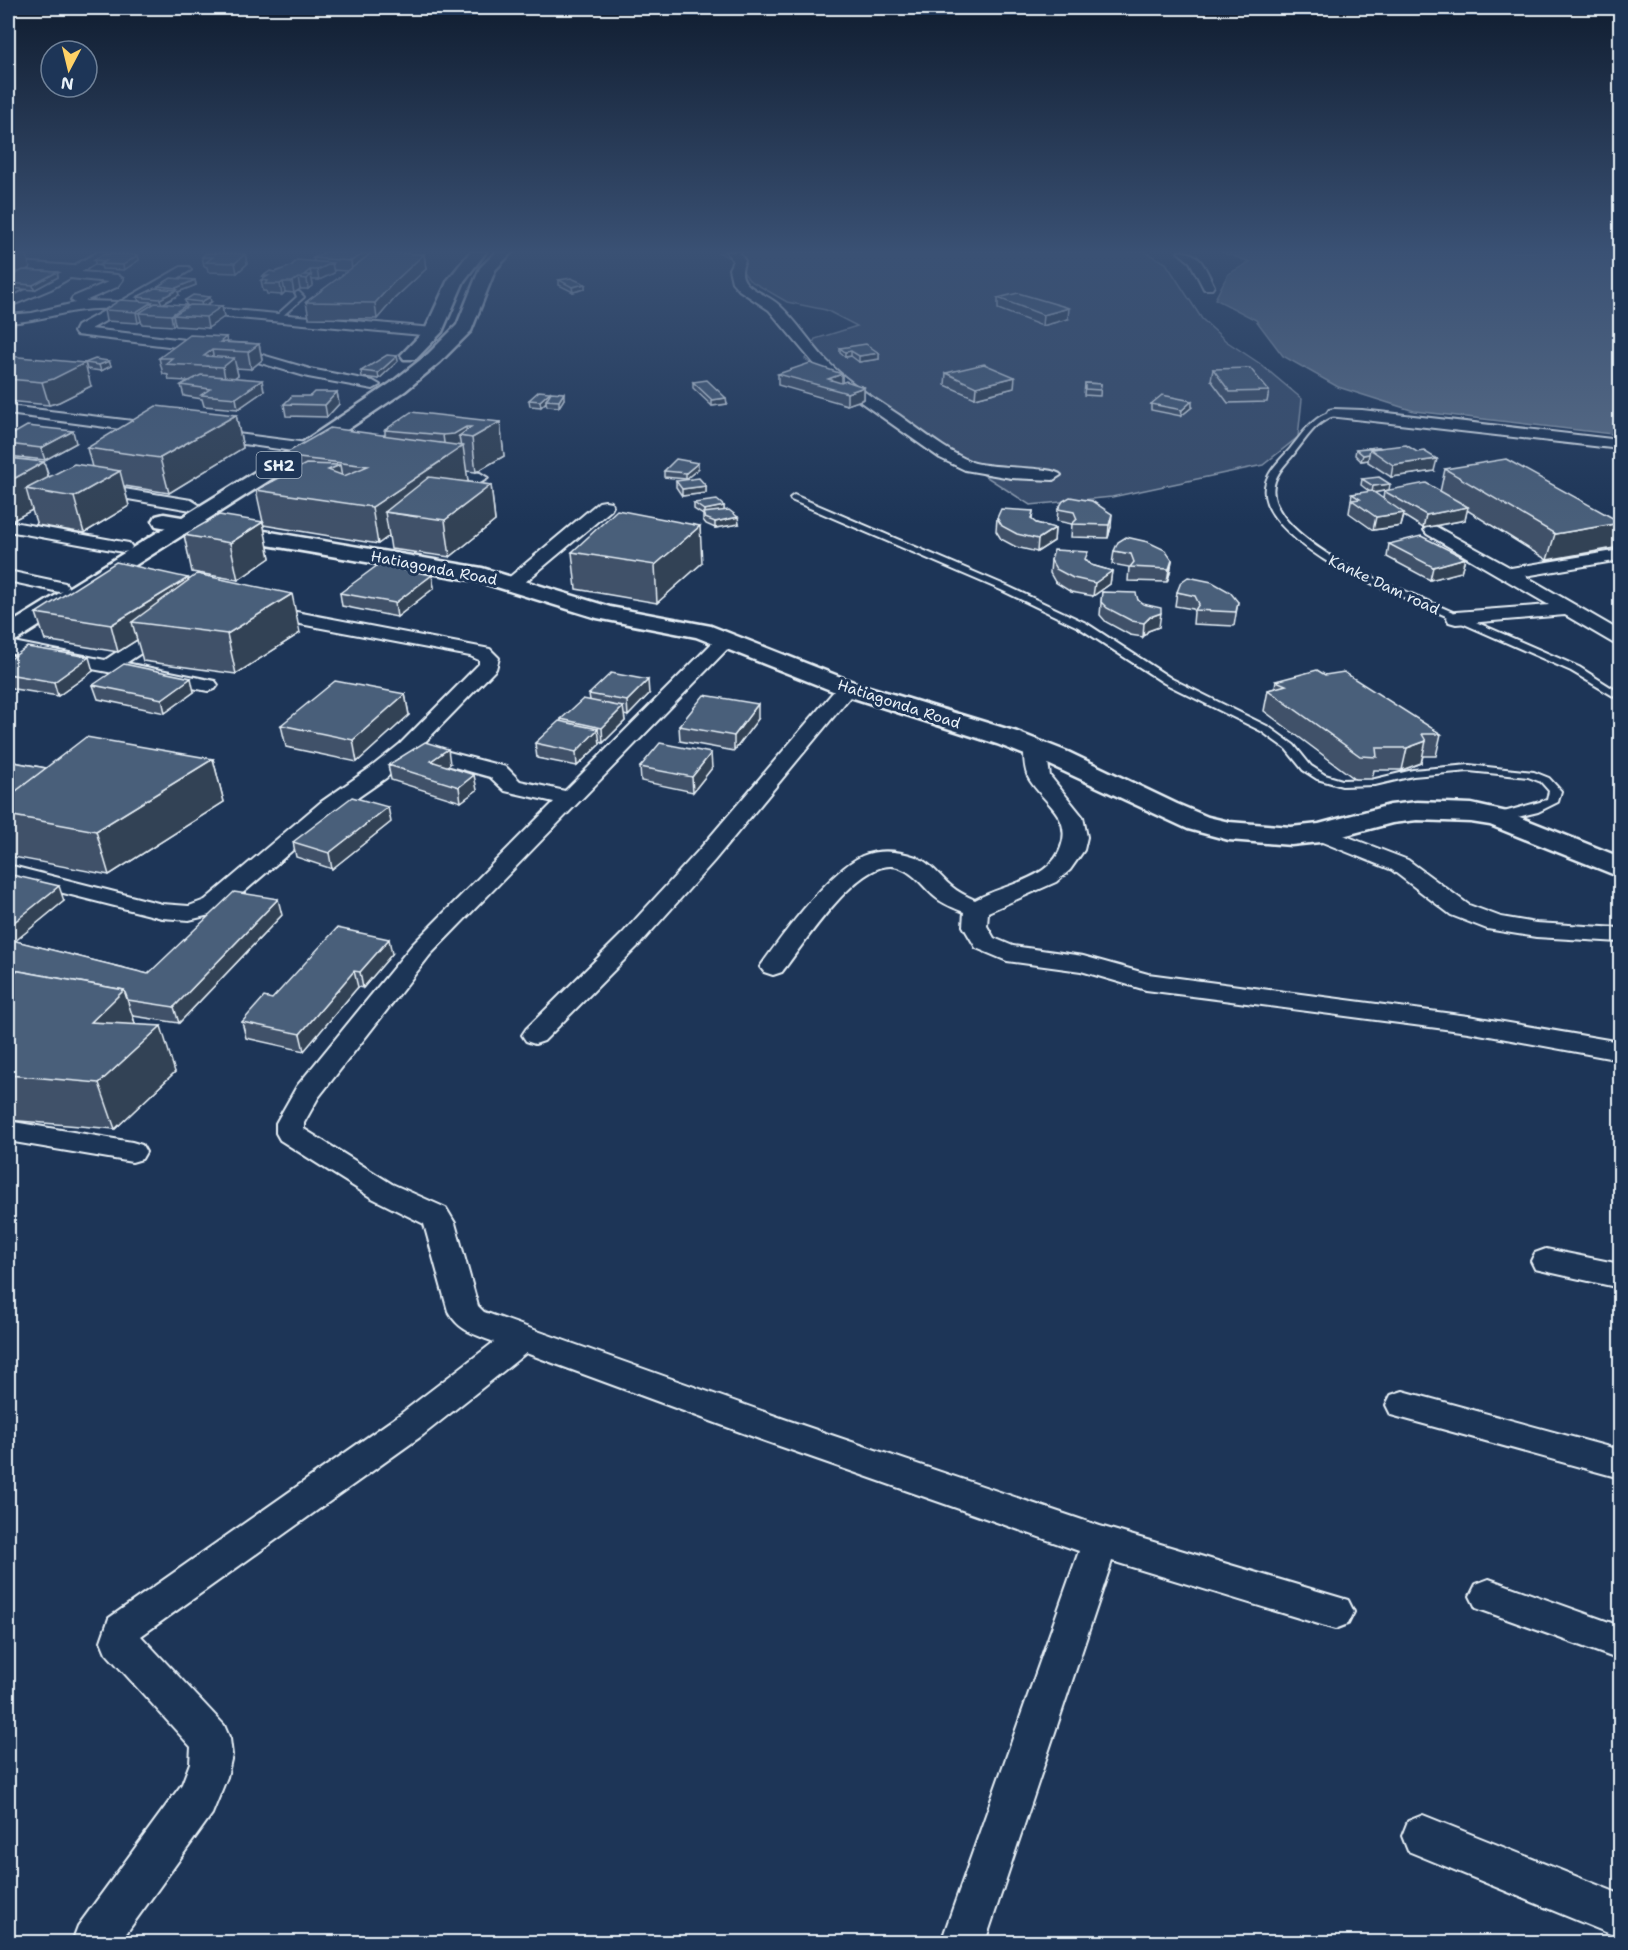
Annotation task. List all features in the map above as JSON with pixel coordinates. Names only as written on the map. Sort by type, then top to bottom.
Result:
[{"type":"main road","name":"SH2","points":[[303,451],[423,343]]},
{"type":"main road","name":"SH2","points":[[8,619],[123,547],[303,451],[398,387],[451,343]]},
{"type":"main road","name":"SH2","points":[[8,634],[96,579],[180,517]]},
{"type":"main road","name":"Hatiagonda Road","points":[[180,517],[436,566],[512,584],[606,613],[674,624],[727,639],[847,688],[1007,738],[1198,823],[1229,831],[1291,836],[1320,833],[1390,814],[1417,810],[1471,813],[1497,818],[1620,868]]},
{"type":"street","points":[[176,343],[228,349],[308,373],[373,386]]},
{"type":"street","points":[[804,343],[822,364],[843,383],[946,455],[971,466],[1011,473],[1053,475]]},
{"type":"street","points":[[8,410],[168,430]]},
{"type":"street","name":"Kanke Dam road","points":[[1334,413],[1362,414],[1620,444]]},
{"type":"street","points":[[190,433],[303,451]]},
{"type":"street","points":[[327,435],[351,438]]},
{"type":"street","points":[[412,468],[480,478]]},
{"type":"street","points":[[81,487],[180,517]]},
{"type":"street","points":[[512,584],[605,506]]},
{"type":"street","points":[[10,529],[33,516]]},
{"type":"street","points":[[10,529],[123,547]]},
{"type":"street","points":[[1433,530],[1620,639]]},
{"type":"street","points":[[1508,574],[1620,555]]},
{"type":"street","points":[[8,576],[59,587]]},
{"type":"street","points":[[96,579],[130,586]]},
{"type":"street","points":[[8,872],[177,914],[202,911],[214,905],[329,807],[378,773],[407,748],[489,665],[489,658],[483,653],[241,607]]},
{"type":"street","points":[[1456,618],[1569,609]]},
{"type":"street","points":[[109,666],[178,620]]},
{"type":"street","points":[[727,639],[421,950],[307,1093],[290,1123],[289,1130],[293,1136],[382,1191],[435,1216],[440,1223],[467,1316],[480,1325],[1100,1542],[1335,1612]]},
{"type":"street","points":[[8,647],[208,686]]},
{"type":"street","points":[[535,1035],[631,939],[706,856],[847,688]]},
{"type":"street","points":[[407,748],[498,772],[505,775],[508,783],[513,786],[572,799]]},
{"type":"street","points":[[976,909],[993,898],[1048,877],[1067,860],[1076,841],[1074,820],[1040,778],[1035,767],[1035,749]]},
{"type":"street","points":[[1320,833],[1400,865],[1460,910],[1496,924],[1536,930],[1620,935]]},
{"type":"street","points":[[773,967],[826,900],[851,875],[868,862],[882,858],[901,859],[920,868],[947,896],[976,909]]},
{"type":"street","points":[[976,909],[975,926],[985,943],[1006,953],[1083,964],[1146,982],[1468,1024],[1620,1052]]},
{"type":"street","points":[[8,1131],[132,1152]]},
{"type":"street","points":[[1546,1261],[1620,1276]]},
{"type":"street","points":[[94,1942],[197,1799],[207,1779],[212,1756],[210,1739],[120,1641],[122,1630],[411,1425],[521,1339]]},
{"type":"street","points":[[1403,1405],[1620,1464]]},
{"type":"street","points":[[963,1942],[1100,1542]]},
{"type":"street","points":[[1489,1596],[1620,1643]]},
{"type":"street","points":[[1423,1836],[1620,1916]]},
{"type":"lane","name":"Kanke Dam road","points":[[1334,413],[1317,418],[1273,476],[1268,488],[1269,501],[1280,517],[1319,554],[1372,581],[1565,665],[1620,697]]},
{"type":"lane","points":[[794,498],[1004,588],[1082,625],[1167,681],[1265,729],[1290,747],[1307,768],[1321,777],[1341,783],[1375,782],[1413,773],[1469,768],[1530,774],[1545,780],[1555,791],[1552,802],[1497,818]]},
{"type":"shaded area","points":[[813,343],[1229,343],[1259,363],[1302,399],[1298,437],[1263,465],[1112,497],[1030,505],[805,359]]},
{"type":"shaded area","points":[[1273,343],[1620,343],[1620,435],[1414,411],[1338,387],[1283,356]]},
{"type":"building","points":[[179,343],[259,344],[248,352],[212,350],[204,356],[234,358],[223,367],[165,364],[172,358],[159,358]]},
{"type":"building","points":[[866,344],[879,353],[859,356],[840,348]]},
{"type":"building","points":[[387,355],[397,356],[378,373],[361,371]]},
{"type":"building","points":[[8,356],[85,363],[42,382],[8,379]]},
{"type":"building","points":[[95,359],[109,361],[99,365],[85,363]]},
{"type":"building","points":[[810,363],[842,374],[828,379],[841,383],[846,381],[864,387],[847,393],[778,374]]},
{"type":"building","points":[[984,364],[1015,377],[976,387],[946,373]]},
{"type":"building","points":[[1250,368],[1269,391],[1230,392],[1213,369]]},
{"type":"building","points":[[201,375],[262,380],[236,398],[201,395],[210,389],[181,385]]},
{"type":"building","points":[[707,380],[726,398],[712,400],[693,382]]},
{"type":"building","points":[[1085,383],[1101,384],[1100,390],[1085,389]]},
{"type":"building","points":[[539,391],[550,392],[540,401],[529,400]]},
{"type":"building","points":[[314,392],[337,392],[325,405],[284,404],[292,396],[310,396]]},
{"type":"building","points":[[551,392],[564,393],[559,401],[546,400]]},
{"type":"building","points":[[1162,395],[1192,401],[1182,410],[1151,404]]},
{"type":"building","points":[[156,406],[236,415],[160,458],[87,448]]},
{"type":"building","points":[[411,412],[500,422],[472,438],[459,436],[471,427],[466,427],[454,434],[443,435],[385,430]]},
{"type":"building","points":[[27,426],[73,431],[41,448],[8,444],[8,437]]},
{"type":"building","points":[[330,428],[463,446],[372,507],[256,490],[306,464],[340,465],[328,470],[344,476],[368,466],[281,456]]},
{"type":"building","points":[[1406,445],[1417,452],[1424,451],[1437,459],[1393,465],[1370,449]]},
{"type":"building","points":[[1379,447],[1370,449],[1369,454],[1363,455],[1356,449]]},
{"type":"building","points":[[8,458],[44,462],[8,482]]},
{"type":"building","points":[[676,459],[698,463],[686,473],[664,471]]},
{"type":"building","points":[[1506,459],[1620,523],[1555,534],[1445,469]]},
{"type":"building","points":[[74,464],[120,471],[74,497],[26,489]]},
{"type":"building","points":[[429,477],[491,485],[445,520],[385,512]]},
{"type":"building","points":[[1379,477],[1390,484],[1373,486],[1362,479]]},
{"type":"building","points":[[699,478],[706,486],[682,489],[676,481]]},
{"type":"building","points":[[1426,483],[1468,507],[1426,515],[1384,491]]},
{"type":"building","points":[[1372,491],[1404,513],[1376,517],[1352,500],[1360,499],[1352,494]]},
{"type":"building","points":[[1070,497],[1092,501],[1112,514],[1109,525],[1072,524],[1077,519],[1074,512],[1058,509],[1063,501]]},
{"type":"building","points":[[717,500],[724,506],[704,510],[694,503]]},
{"type":"building","points":[[1001,509],[1033,511],[1031,519],[1036,523],[1055,528],[1038,539],[1017,534],[1002,526],[997,518]]},
{"type":"building","points":[[617,510],[700,526],[655,565],[572,552]]},
{"type":"building","points":[[729,510],[738,517],[715,522],[705,518],[703,513]]},
{"type":"building","points":[[219,515],[263,522],[230,543],[184,535]]},
{"type":"building","points":[[1421,536],[1465,558],[1433,567],[1389,544]]},
{"type":"building","points":[[1126,537],[1148,542],[1165,550],[1172,560],[1169,569],[1130,567],[1134,562],[1131,554],[1114,551],[1118,542]]},
{"type":"building","points":[[1054,550],[1088,552],[1085,559],[1091,565],[1112,571],[1095,583],[1073,578],[1056,569],[1051,560]]},
{"type":"building","points":[[116,562],[188,578],[111,625],[36,613]]},
{"type":"building","points":[[378,565],[432,575],[395,603],[340,593]]},
{"type":"building","points":[[197,574],[292,594],[227,634],[132,622]]},
{"type":"building","points":[[1188,577],[1212,582],[1230,592],[1238,602],[1236,612],[1195,610],[1199,604],[1195,596],[1177,592],[1181,582]]},
{"type":"building","points":[[1102,592],[1136,593],[1138,600],[1143,604],[1161,608],[1161,613],[1150,617],[1144,623],[1132,621],[1107,608],[1101,602]]},
{"type":"building","points":[[27,647],[89,657],[54,682],[8,674],[8,661]]},
{"type":"building","points":[[124,664],[191,678],[162,699],[93,685]]},
{"type":"building","points":[[1317,670],[1325,675],[1344,672],[1441,734],[1422,734],[1426,741],[1407,748],[1376,748],[1377,757],[1360,756],[1268,690],[1286,685],[1276,681]]},
{"type":"building","points":[[611,673],[648,680],[627,701],[589,694]]},
{"type":"building","points":[[335,681],[405,694],[353,740],[281,725]]},
{"type":"building","points":[[704,695],[758,704],[734,736],[679,726]]},
{"type":"building","points":[[583,699],[623,707],[602,728],[561,719]]},
{"type":"building","points":[[559,721],[598,729],[576,752],[535,743]]},
{"type":"building","points":[[86,737],[213,759],[96,831],[8,815],[8,797]]},
{"type":"building","points":[[425,742],[448,749],[431,761],[474,775],[459,787],[388,765]]},
{"type":"building","points":[[660,743],[711,753],[692,777],[640,767]]},
{"type":"building","points":[[8,761],[46,768],[8,797]]},
{"type":"building","points":[[352,797],[388,807],[329,853],[293,842]]},
{"type":"building","points":[[8,874],[59,886],[8,927]]},
{"type":"building","points":[[234,892],[278,899],[174,1007],[128,1000],[124,990],[8,969],[8,944],[12,940],[148,974]]},
{"type":"building","points":[[337,928],[389,939],[360,972],[354,971],[300,1034],[242,1022],[264,997],[272,999]]},
{"type":"building","points":[[8,969],[124,990],[91,1022],[161,1026],[99,1083],[8,1075]]}]
